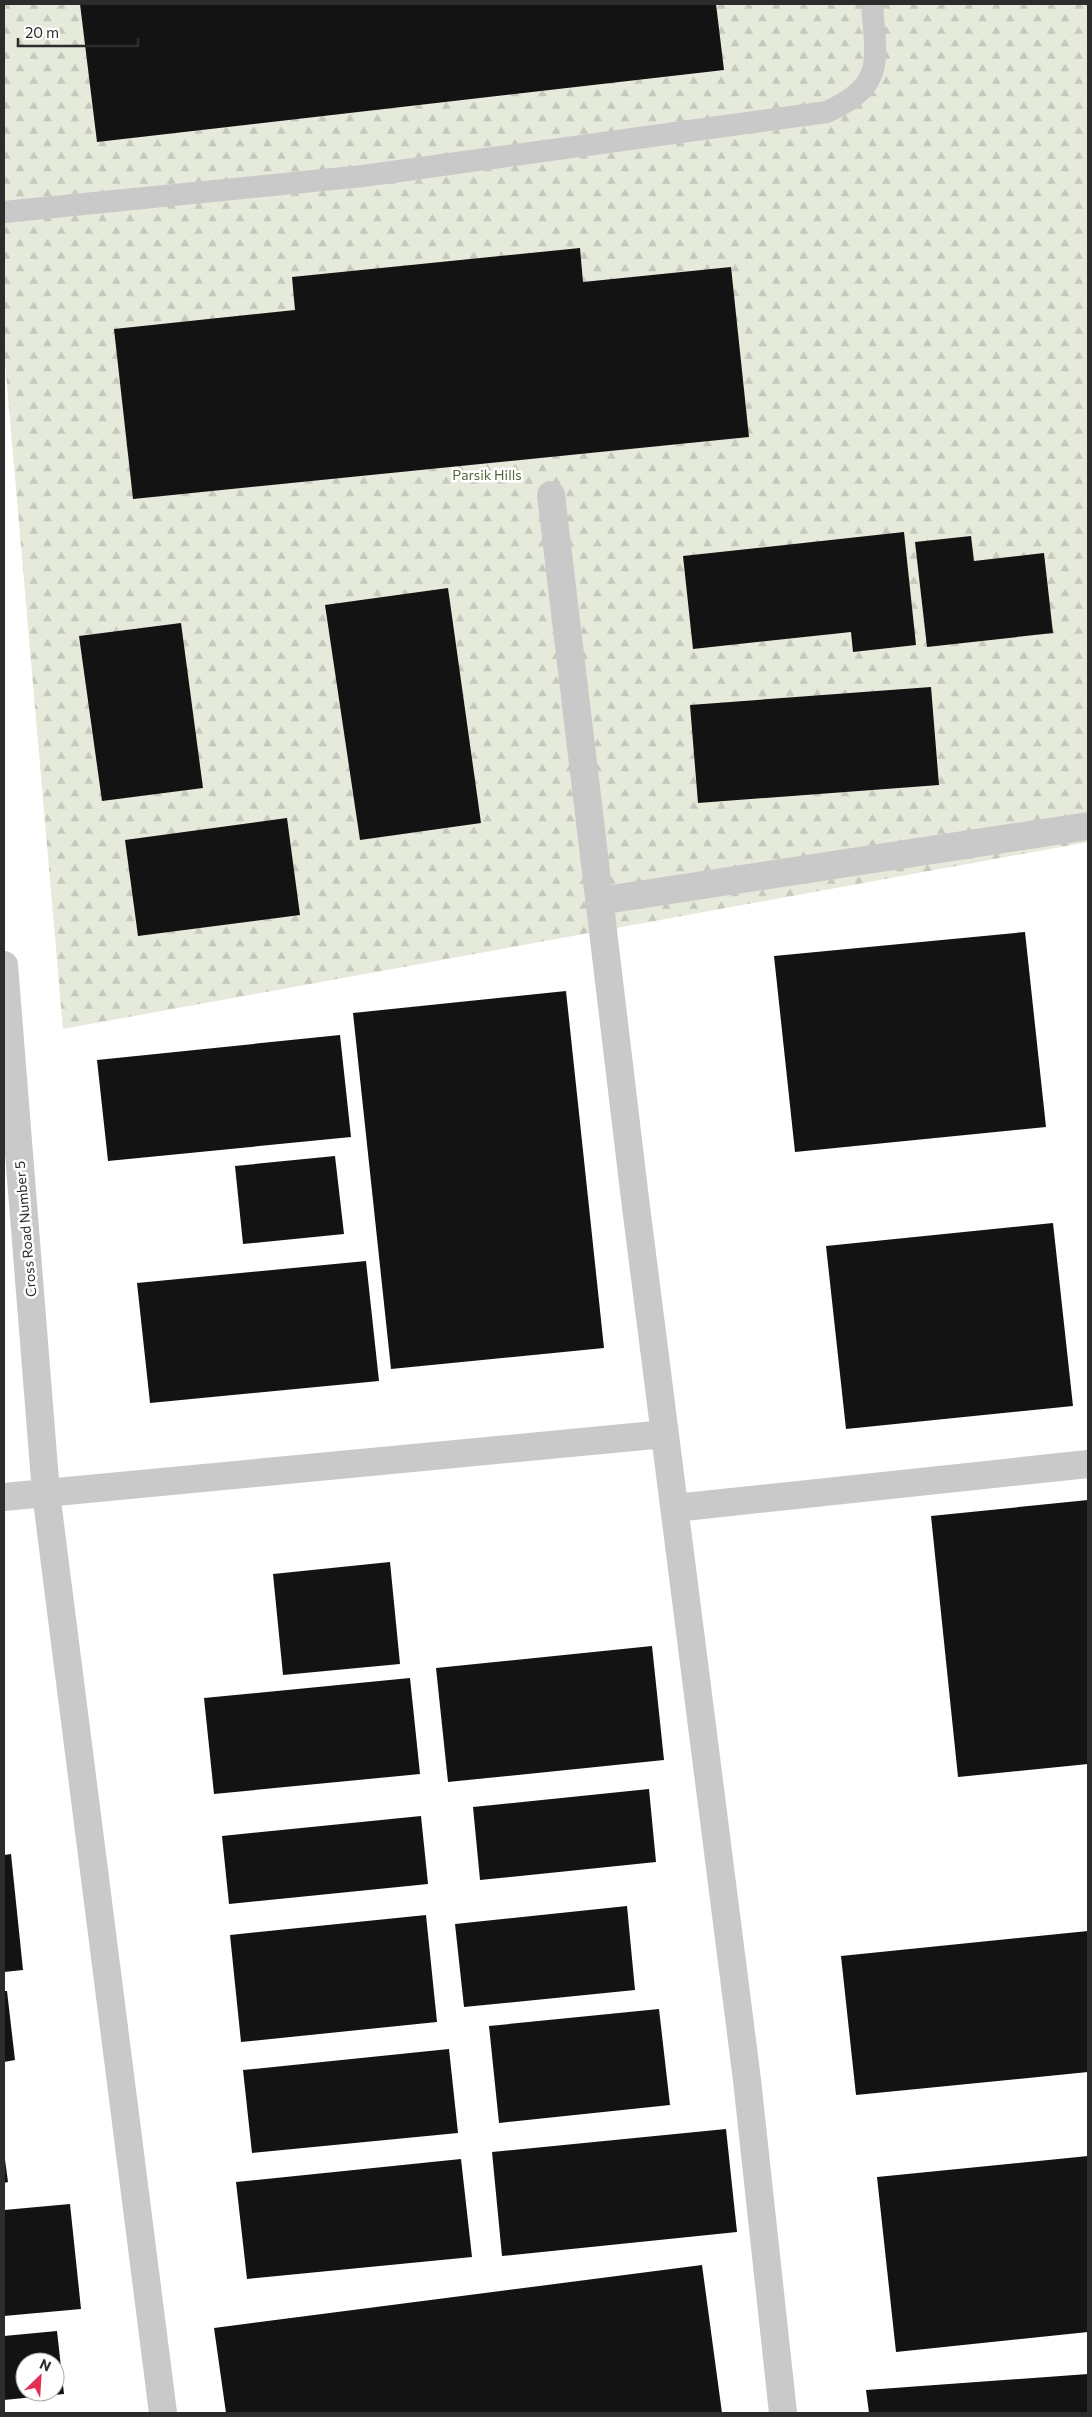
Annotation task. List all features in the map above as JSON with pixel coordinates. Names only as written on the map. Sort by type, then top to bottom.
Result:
[{"type":"street","points":[[551,495],[599,901],[747,2080],[783,2413]]},
{"type":"street","points":[[599,901],[1088,826]]},
{"type":"street","name":"Cross Road Number 5","points":[[4,965],[46,1494],[163,2413]]},
{"type":"street","points":[[4,1497],[665,1434]]},
{"type":"street","points":[[675,1508],[1088,1464]]},
{"type":"lane","points":[[4,212],[363,176],[827,112],[846,103],[861,92],[871,79],[876,60],[872,4]]},
{"type":"green space","name":"Parsik Hills","points":[[4,4],[1088,4],[1088,842],[63,1029],[4,351]]},
{"type":"building","points":[[80,4],[716,4],[724,70],[97,142]]},
{"type":"building","points":[[580,248],[583,282],[731,267],[749,437],[133,499],[114,329],[295,310],[292,277]]},
{"type":"building","points":[[904,532],[916,645],[853,652],[851,632],[693,649],[683,556]]},
{"type":"building","points":[[971,536],[974,561],[1044,553],[1053,633],[927,647],[915,542]]},
{"type":"building","points":[[448,588],[481,823],[360,840],[325,605]]},
{"type":"building","points":[[181,623],[203,788],[102,801],[79,636]]},
{"type":"building","points":[[931,687],[939,785],[698,803],[690,705]]},
{"type":"building","points":[[287,818],[300,915],[138,936],[125,840]]},
{"type":"building","points":[[1025,932],[1046,1127],[795,1152],[774,956]]},
{"type":"building","points":[[566,991],[604,1348],[391,1369],[353,1013]]},
{"type":"building","points":[[340,1035],[351,1137],[108,1161],[97,1060]]},
{"type":"building","points":[[335,1156],[344,1234],[243,1244],[235,1166]]},
{"type":"building","points":[[1053,1223],[1073,1406],[846,1429],[826,1246]]},
{"type":"building","points":[[366,1261],[379,1381],[150,1403],[137,1283]]},
{"type":"building","points":[[1088,1500],[1088,1764],[958,1777],[931,1516]]},
{"type":"building","points":[[390,1562],[400,1664],[283,1675],[273,1574]]},
{"type":"building","points":[[652,1646],[664,1760],[448,1782],[436,1668]]},
{"type":"building","points":[[410,1678],[420,1774],[214,1794],[204,1698]]},
{"type":"building","points":[[649,1789],[656,1862],[480,1880],[473,1807]]},
{"type":"building","points":[[421,1816],[428,1884],[229,1904],[222,1836]]},
{"type":"building","points":[[11,1854],[23,1970],[4,1972],[4,1855]]},
{"type":"building","points":[[627,1906],[635,1990],[464,2007],[455,1924]]},
{"type":"building","points":[[426,1915],[437,2022],[241,2042],[230,1935]]},
{"type":"building","points":[[1088,1931],[1088,2072],[856,2095],[841,1956]]},
{"type":"building","points":[[4,1991],[7,1991],[15,2060],[4,2062]]},
{"type":"building","points":[[659,2009],[670,2105],[499,2123],[489,2026]]},
{"type":"building","points":[[449,2049],[458,2133],[252,2153],[243,2070]]},
{"type":"building","points":[[726,2129],[737,2232],[502,2256],[492,2152]]},
{"type":"building","points":[[4,2152],[8,2182],[4,2183]]},
{"type":"building","points":[[1088,2156],[1088,2332],[896,2352],[877,2177]]},
{"type":"building","points":[[461,2159],[472,2257],[247,2279],[236,2182]]},
{"type":"building","points":[[70,2204],[81,2309],[4,2316],[4,2210]]},
{"type":"building","points":[[702,2265],[722,2413],[226,2413],[214,2328]]},
{"type":"building","points":[[57,2331],[59,2352],[15,2352],[15,2399],[4,2400],[4,2336]]},
{"type":"building","points":[[1088,2374],[1088,2413],[869,2413],[866,2390]]}]
